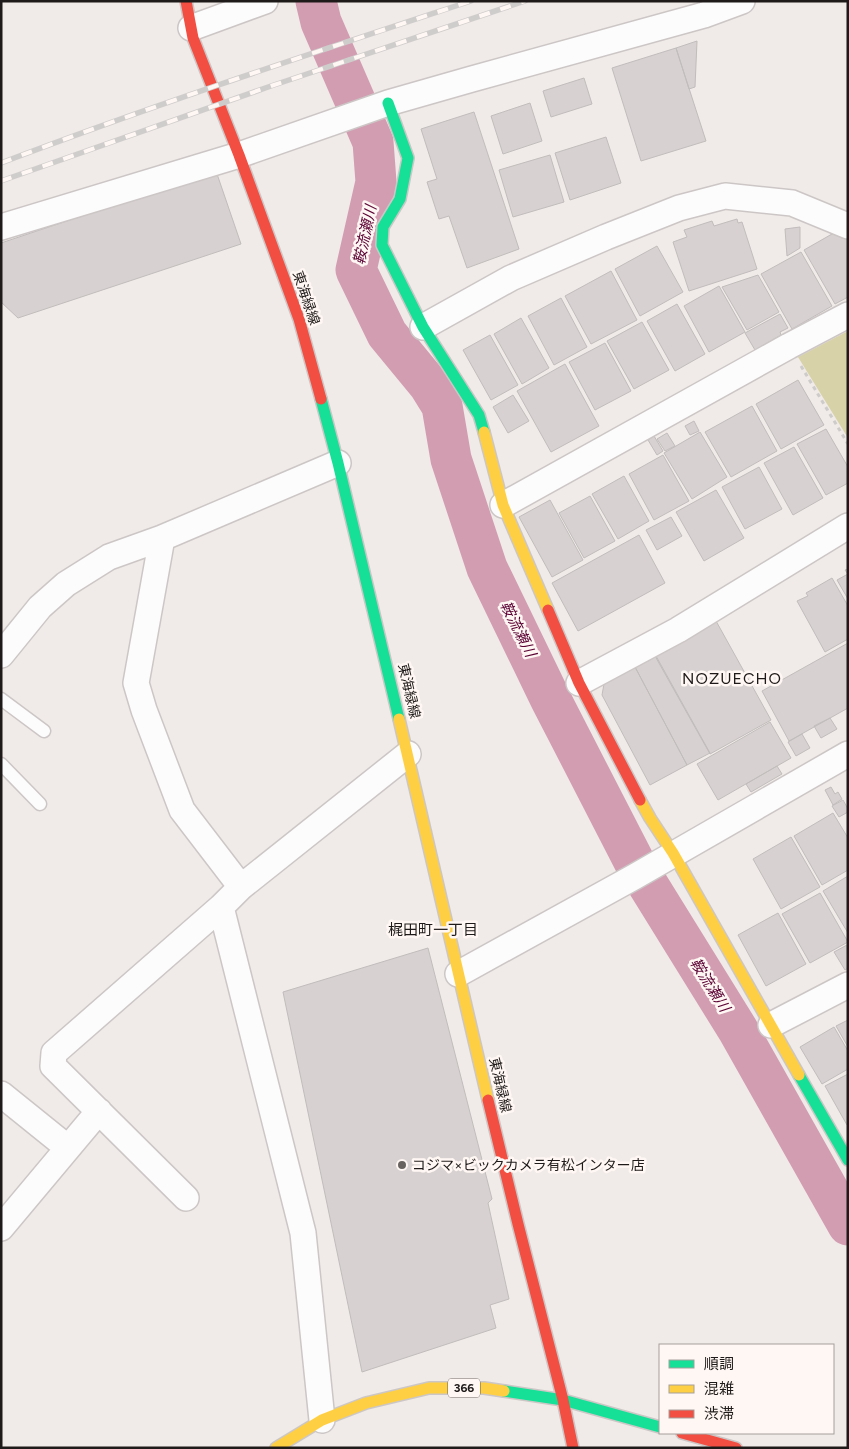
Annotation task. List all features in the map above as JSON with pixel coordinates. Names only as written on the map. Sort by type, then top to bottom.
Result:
[{"type":"main road","name":"東海緑線","points":[[186,1],[193,38],[239,155],[299,319],[338,463],[408,754],[458,974],[574,1448]]},
{"type":"main road","points":[[381,106],[408,158],[400,199],[384,228],[382,245],[423,327],[479,415],[503,505],[579,683],[650,818],[665,859],[771,1025],[848,1160]]},
{"type":"main road","name":"366","points":[[276,1448],[322,1420],[366,1403],[428,1388],[484,1388],[563,1400],[659,1427]]},
{"type":"main road","points":[[686,1434],[736,1448]]},
{"type":"street","points":[[191,28],[265,1]]},
{"type":"street","points":[[1,227],[239,155],[381,106],[472,78],[704,15],[742,1]]},
{"type":"street","points":[[423,327],[511,278],[679,208],[725,196],[792,203],[848,226]]},
{"type":"street","points":[[503,505],[848,315]]},
{"type":"street","points":[[1,655],[40,607],[66,584],[109,557],[162,538],[338,463]]},
{"type":"street","points":[[579,683],[678,630],[848,526]]},
{"type":"street","points":[[162,538],[136,683],[144,710],[182,810],[241,887]]},
{"type":"street","points":[[186,1198],[53,1066],[54,1053],[221,907],[241,887],[408,754]]},
{"type":"street","points":[[458,974],[634,877],[848,754]]},
{"type":"street","points":[[221,907],[303,1233],[322,1420]]},
{"type":"street","points":[[771,1025],[848,985]]},
{"type":"street","points":[[1,1094],[68,1148]]},
{"type":"street","points":[[1,1228],[99,1112]]},
{"type":"lane","points":[[1,699],[44,731]]},
{"type":"lane","points":[[1,764],[40,804]]},
{"type":"path","points":[[789,346],[848,444]]},
{"type":"shaded area","points":[[848,331],[848,438],[798,357]]},
{"type":"building","points":[[697,41],[695,87],[689,89],[676,48]]},
{"type":"building","points":[[676,48],[706,141],[641,161],[612,68]]},
{"type":"building","points":[[584,78],[592,104],[551,117],[543,91]]},
{"type":"building","points":[[530,103],[542,141],[503,154],[491,116]]},
{"type":"building","points":[[474,112],[519,249],[467,268],[449,216],[439,219],[427,182],[437,179],[421,129]]},
{"type":"building","points":[[606,137],[621,183],[570,200],[555,153]]},
{"type":"building","points":[[550,155],[564,202],[513,217],[499,170]]},
{"type":"building","points":[[216,171],[241,244],[18,318],[1,302],[1,243]]},
{"type":"building","points":[[737,219],[738,223],[742,222],[757,269],[689,291],[673,242],[687,237],[684,230],[712,221],[714,226]]},
{"type":"building","points":[[800,227],[800,248],[787,256],[785,229]]},
{"type":"building","points":[[832,234],[848,238],[848,297],[835,304],[804,250]]},
{"type":"building","points":[[657,246],[683,292],[640,316],[615,269]]},
{"type":"building","points":[[801,252],[832,306],[792,329],[761,274]]},
{"type":"building","points":[[611,271],[637,320],[591,344],[565,296]]},
{"type":"building","points":[[758,275],[779,312],[747,330],[722,287]]},
{"type":"building","points":[[719,286],[745,332],[709,352],[684,306]]},
{"type":"building","points":[[561,298],[587,347],[554,365],[528,316]]},
{"type":"building","points":[[677,304],[705,354],[675,371],[647,321]]},
{"type":"building","points":[[780,314],[788,328],[780,332],[781,335],[755,350],[745,333]]},
{"type":"building","points":[[521,318],[549,368],[522,384],[494,334]]},
{"type":"building","points":[[642,322],[669,370],[634,389],[607,341]]},
{"type":"building","points":[[490,335],[518,385],[491,400],[463,350]]},
{"type":"building","points":[[605,343],[631,391],[595,410],[569,362]]},
{"type":"building","points":[[565,364],[599,426],[551,452],[517,391]]},
{"type":"building","points":[[798,380],[824,425],[781,449],[756,404]]},
{"type":"building","points":[[513,395],[529,421],[508,433],[493,407]]},
{"type":"building","points":[[752,406],[777,451],[731,477],[705,432]]},
{"type":"building","points":[[694,421],[699,431],[690,435],[685,426]]},
{"type":"building","points":[[826,429],[848,467],[848,483],[826,495],[797,444]]},
{"type":"building","points":[[700,432],[727,477],[692,499],[664,453]]},
{"type":"building","points":[[667,433],[675,446],[665,451],[657,439]]},
{"type":"building","points":[[654,436],[663,451],[657,455],[648,440]]},
{"type":"building","points":[[794,447],[823,498],[793,515],[764,463]]},
{"type":"building","points":[[663,455],[689,501],[654,520],[629,474]]},
{"type":"building","points":[[759,467],[782,509],[745,529],[722,487]]},
{"type":"building","points":[[624,476],[649,521],[618,539],[592,494]]},
{"type":"building","points":[[716,490],[744,538],[704,561],[676,512]]},
{"type":"building","points":[[590,496],[615,541],[584,558],[559,513]]},
{"type":"building","points":[[550,500],[583,560],[552,577],[519,517]]},
{"type":"building","points":[[671,517],[682,536],[657,550],[646,530]]},
{"type":"building","points":[[639,535],[665,583],[578,631],[552,583]]},
{"type":"building","points":[[848,574],[848,599],[837,580]]},
{"type":"building","points":[[832,578],[848,606],[848,639],[825,652],[797,601],[808,596],[806,593]]},
{"type":"building","points":[[716,621],[771,720],[710,754],[655,656]]},
{"type":"building","points":[[848,643],[848,708],[789,741],[762,691]]},
{"type":"building","points":[[656,656],[710,753],[687,765],[635,667]]},
{"type":"building","points":[[635,667],[687,765],[650,785],[602,695],[604,684]]},
{"type":"building","points":[[830,718],[837,729],[821,738],[814,726]]},
{"type":"building","points":[[770,722],[791,758],[718,800],[697,764]]},
{"type":"building","points":[[802,734],[810,748],[796,756],[788,742]]},
{"type":"building","points":[[777,766],[782,774],[751,792],[746,784]]},
{"type":"building","points":[[831,787],[835,794],[838,792],[842,799],[833,805],[825,790]]},
{"type":"building","points":[[843,800],[848,812],[839,817],[832,806]]},
{"type":"building","points":[[833,813],[848,838],[848,870],[822,885],[794,836]]},
{"type":"building","points":[[791,837],[820,887],[781,909],[753,859]]},
{"type":"building","points":[[848,876],[848,933],[823,891]]},
{"type":"building","points":[[820,893],[848,942],[810,963],[782,914]]},
{"type":"building","points":[[778,913],[806,964],[766,986],[738,935]]},
{"type":"building","points":[[847,945],[848,968],[845,970],[834,952]]},
{"type":"building","name":"コジマ×ビックカメラ有松インター店","points":[[428,948],[492,1199],[488,1203],[509,1299],[490,1305],[496,1328],[362,1372],[283,992]]},
{"type":"building","points":[[848,1020],[848,1047],[836,1026]]},
{"type":"building","points":[[834,1027],[848,1051],[848,1069],[822,1084],[800,1047]]},
{"type":"building","points":[[848,1074],[848,1125],[847,1125],[825,1086]]},
{"type":"waterway","name":"鞍流瀬川","points":[[316,1],[321,22],[373,142],[376,182],[356,270],[387,334],[429,385],[442,406],[451,459],[487,568],[550,698],[637,867],[738,1030],[848,1225]]},
{"type":"railway","points":[[1,163],[176,100],[471,1]]},
{"type":"railway","points":[[1,181],[271,86],[525,1]]},
{"type":"traffic: fast","points":[[388,103],[408,158],[400,199],[383,227],[382,245],[423,327],[479,415],[484,432]]},
{"type":"traffic: fast","points":[[321,399],[399,719]]},
{"type":"traffic: fast","points":[[799,1075],[848,1160]]},
{"type":"traffic: fast","points":[[504,1391],[563,1400],[659,1427]]},
{"type":"traffic: slow","points":[[484,432],[503,505],[548,610]]},
{"type":"traffic: slow","points":[[399,719],[488,1100]]},
{"type":"traffic: slow","points":[[640,800],[673,853],[799,1075]]},
{"type":"traffic: slow","points":[[276,1448],[322,1420],[366,1403],[429,1388],[484,1388],[504,1391]]},
{"type":"traffic: jam","points":[[186,1],[193,38],[239,155],[299,319],[321,399]]},
{"type":"traffic: jam","points":[[548,610],[579,683],[640,800]]},
{"type":"traffic: jam","points":[[488,1100],[563,1400],[573,1448]]},
{"type":"traffic: jam","points":[[686,1434],[736,1448]]},
{"type":"place","name":"コジマ×ビックカメラ有松インター店","points":[[402,1165]]},
{"type":"district","name":"NOZUECHO","points":[[732,678]]},
{"type":"district","name":"梶田町一丁目","points":[[433,930]]}]
